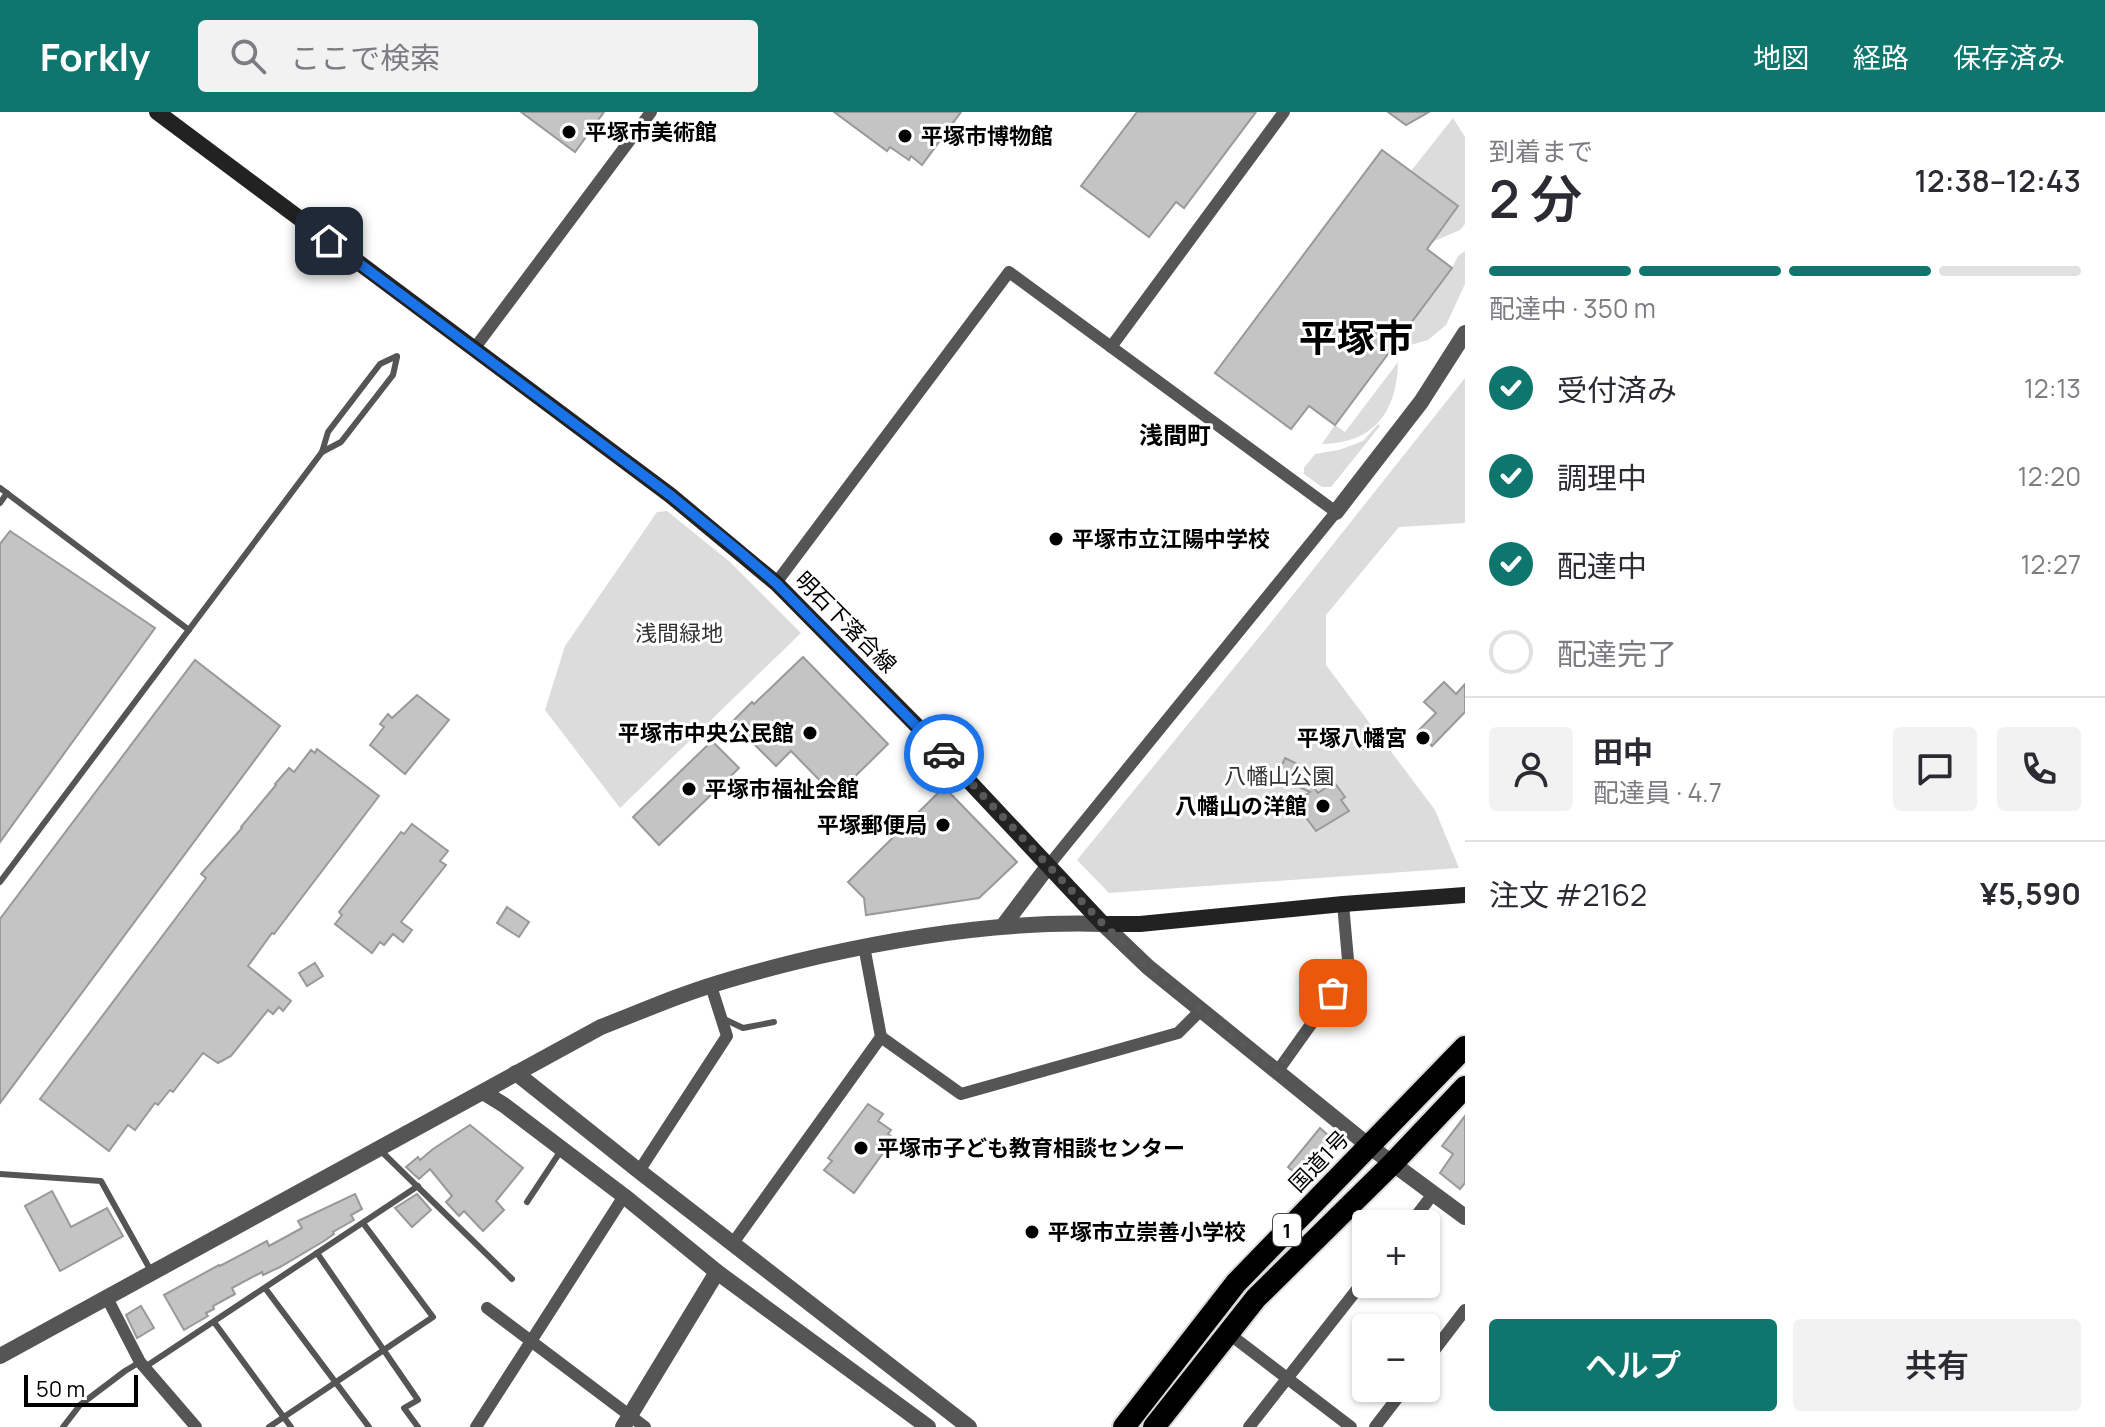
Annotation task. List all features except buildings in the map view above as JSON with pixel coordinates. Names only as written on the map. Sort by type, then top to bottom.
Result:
[{"type":"highway","name":"国道1号","points":[[1124,1427],[1236,1283],[1465,1047]]},
{"type":"highway","name":"1","points":[[1154,1427],[1256,1298],[1465,1087]]},
{"type":"main road","name":"明石下落合線","points":[[157,112],[670,495],[776,583],[922,731],[1103,924]]},
{"type":"main road","points":[[1103,924],[1140,924],[1465,895]]},
{"type":"street","points":[[474,349],[651,112]]},
{"type":"street","points":[[1111,347],[1284,112]]},
{"type":"street","points":[[776,583],[1009,272],[1336,512]]},
{"type":"street","points":[[1003,926],[1138,753],[1336,512],[1421,402],[1465,333]]},
{"type":"street","points":[[1277,1072],[1349,971],[1343,904]]},
{"type":"street","points":[[0,1356],[601,1027],[681,995],[767,968],[864,946],[1003,926],[1103,924],[1148,967],[1277,1072],[1392,1164],[1465,1217]]},
{"type":"street","points":[[864,946],[881,1037],[961,1094],[1178,1033],[1201,1010]]},
{"type":"street","points":[[639,1171],[727,1036],[711,986]]},
{"type":"street","points":[[733,1243],[881,1037]]},
{"type":"street","points":[[516,1073],[969,1427]]},
{"type":"street","points":[[483,1092],[624,1196],[717,1272],[928,1427]]},
{"type":"street","points":[[1421,1210],[1433,1194]]},
{"type":"street","points":[[476,1427],[624,1196]]},
{"type":"street","points":[[627,1421],[717,1272]]},
{"type":"street","points":[[1249,1427],[1352,1296]]},
{"type":"street","points":[[107,1298],[142,1365],[196,1427]]},
{"type":"street","points":[[487,1308],[627,1421],[645,1427]]},
{"type":"street","points":[[1440,1343],[1465,1310]]},
{"type":"street","points":[[1228,1333],[1351,1427]]},
{"type":"street","points":[[1375,1427],[1394,1402]]},
{"type":"lane","points":[[0,882],[322,452],[328,432],[380,364],[397,356],[393,375],[341,442],[322,452]]},
{"type":"lane","points":[[0,488],[189,630]]},
{"type":"lane","points":[[0,503],[7,493]]},
{"type":"lane","points":[[722,1018],[743,1028],[774,1022]]},
{"type":"lane","points":[[380,1149],[512,1279]]},
{"type":"lane","points":[[527,1202],[562,1149]]},
{"type":"lane","points":[[0,1174],[101,1181],[152,1274]]},
{"type":"lane","points":[[63,1427],[80,1405],[125,1371],[142,1365],[214,1322],[418,1186]]},
{"type":"lane","points":[[269,1427],[433,1317],[363,1223]]},
{"type":"lane","points":[[317,1253],[418,1400],[404,1408],[418,1427]]},
{"type":"lane","points":[[265,1288],[369,1427]]},
{"type":"lane","points":[[214,1322],[291,1427]]},
{"type":"green space","points":[[1453,118],[1465,137],[1465,224],[1460,230],[1432,242],[1458,206],[1411,171]]},
{"type":"green space","points":[[1465,251],[1465,284],[1446,325],[1428,340],[1410,345],[1400,338],[1458,256]]},
{"type":"green space","points":[[1398,362],[1393,395],[1380,421],[1356,438],[1322,444],[1335,425],[1345,432]]},
{"type":"green space","name":"八幡山公園","points":[[1465,378],[1465,523],[1399,527],[1326,615],[1326,665],[1435,810],[1459,868],[1109,893],[1077,860]]},
{"type":"green space","points":[[1378,424],[1380,426],[1331,487],[1322,487],[1304,474],[1304,468],[1315,454],[1339,450],[1363,441]]},
{"type":"green space","name":"浅間緑地","points":[[667,511],[730,562],[801,633],[620,808],[545,710],[565,646],[657,512]]},
{"type":"way so far","points":[[944,754],[1103,924],[1148,967],[1277,1072],[1333,993]]},
{"type":"place","name":"平塚市美術館","points":[[569,132]]},
{"type":"place","name":"平塚市博物館","points":[[905,136]]},
{"type":"place","name":"平塚市立江陽中学校","points":[[1056,539]]},
{"type":"place","name":"平塚市中央公民館","points":[[810,733]]},
{"type":"place","name":"平塚八幡宮","points":[[1423,738]]},
{"type":"place","name":"平塚市福祉会館","points":[[689,789]]},
{"type":"place","name":"八幡山の洋館","points":[[1323,806]]},
{"type":"place","name":"平塚郵便局","points":[[943,825]]},
{"type":"place","name":"平塚市子ども教育相談センター","points":[[861,1148]]},
{"type":"place","name":"平塚市立崇善小学校","points":[[1032,1232]]},
{"type":"district","name":"平塚市","points":[[1356,337]]},
{"type":"district","name":"浅間町","points":[[1175,434]]},
{"type":"route","points":[[329,241],[670,495],[741,553],[776,583],[944,754]]}]
